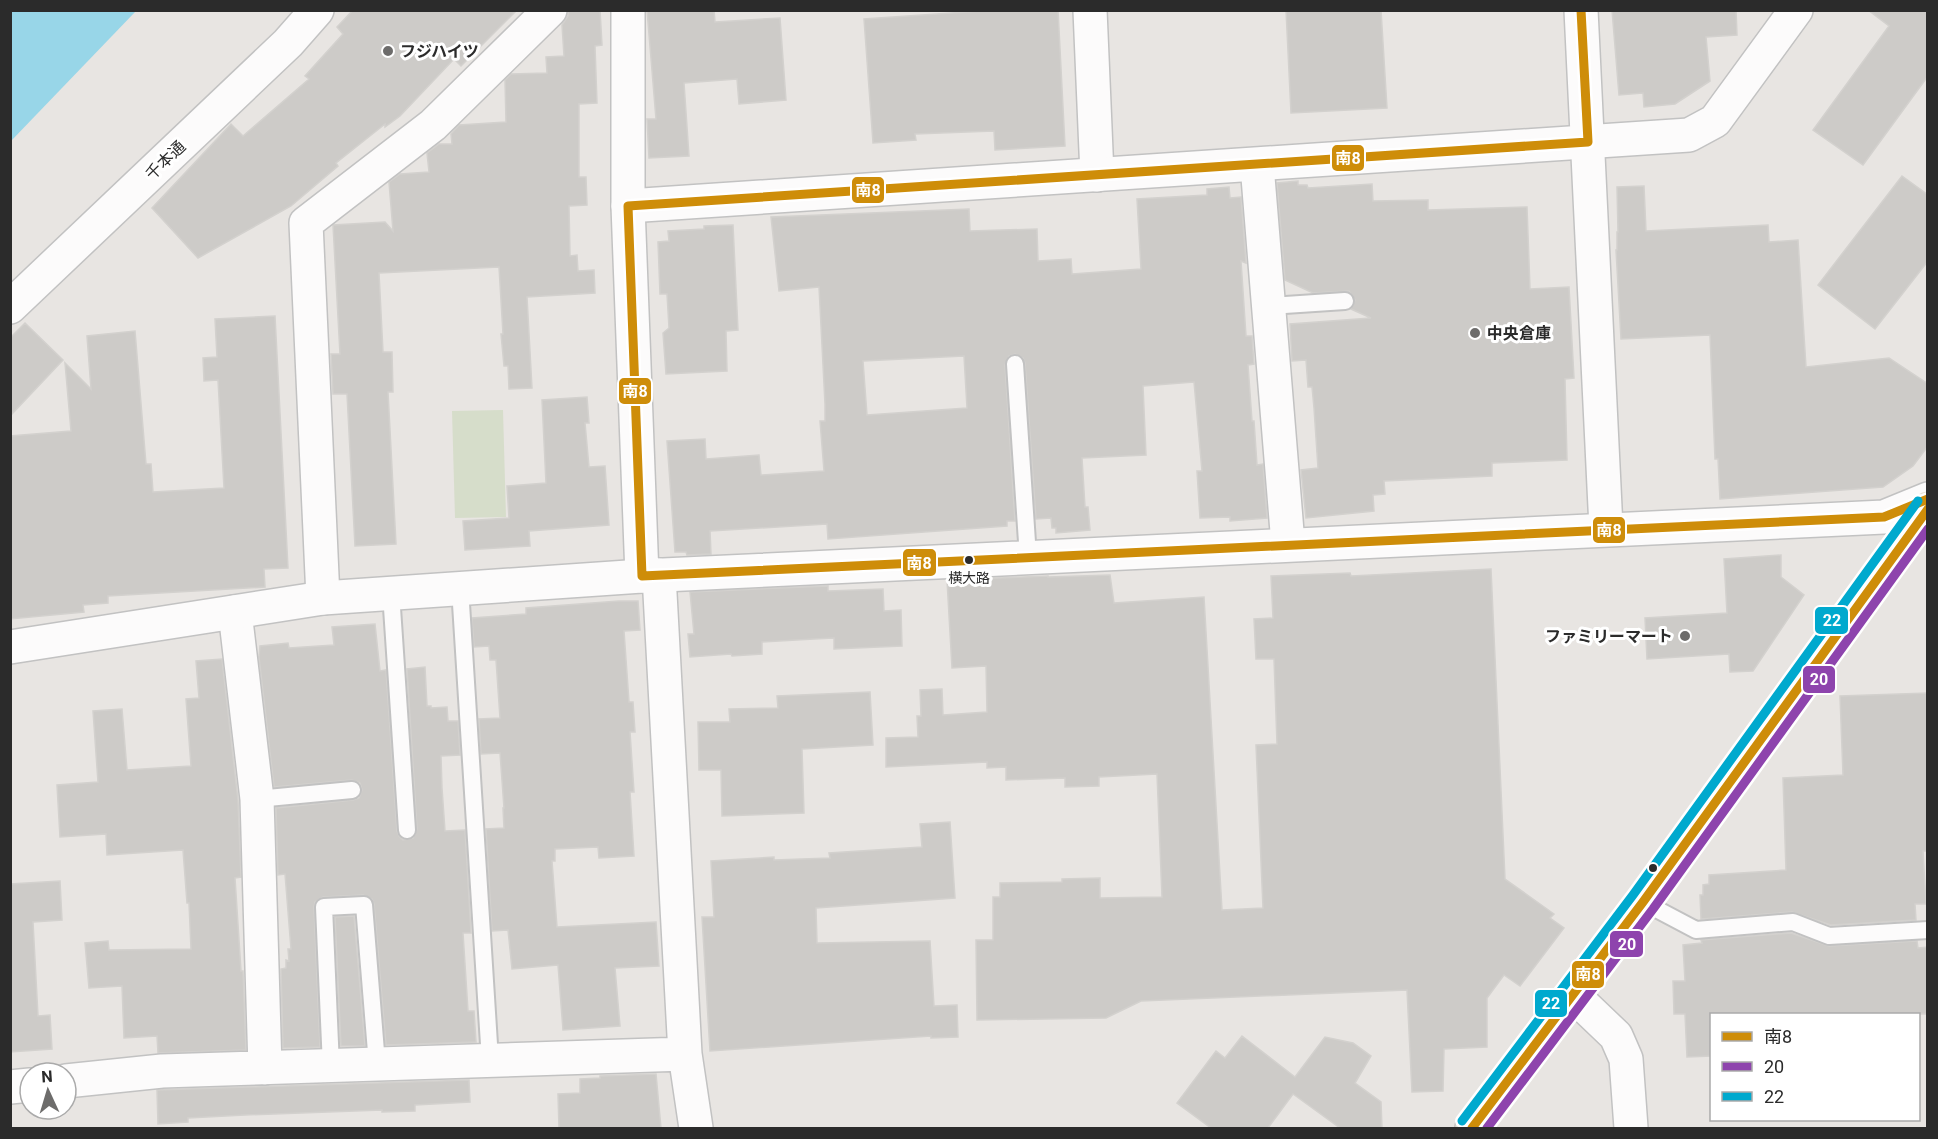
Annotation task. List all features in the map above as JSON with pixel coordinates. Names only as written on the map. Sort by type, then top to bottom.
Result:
[{"type":"main road","points":[[1472,1128],[1642,902],[1928,508]]},
{"type":"street","name":"千本通","points":[[10,308],[288,43],[317,10]]},
{"type":"street","points":[[323,598],[306,223],[433,125],[550,10]]},
{"type":"street","points":[[628,10],[628,206],[650,575],[685,1054],[696,1128]]},
{"type":"street","points":[[1090,10],[1097,175]]},
{"type":"street","points":[[1581,10],[1606,528]]},
{"type":"street","points":[[628,206],[1689,135],[1715,121],[1796,10]]},
{"type":"street","points":[[1257,165],[1288,544]]},
{"type":"street","points":[[10,647],[323,598],[650,575],[1606,528],[1884,517],[1928,500]]},
{"type":"street","points":[[235,612],[256,799],[266,1068]]},
{"type":"street","points":[[1572,994],[1616,1036],[1626,1059],[1631,1128]]},
{"type":"street","points":[[78,1080],[162,1071],[685,1054]]},
{"type":"lane","points":[[1269,306],[1345,301]]},
{"type":"lane","points":[[1015,364],[1029,557]]},
{"type":"lane","points":[[460,588],[490,1060]]},
{"type":"lane","points":[[391,593],[407,830]]},
{"type":"lane","points":[[256,799],[352,790]]},
{"type":"lane","points":[[1642,902],[1696,930],[1792,922],[1829,936],[1928,930]]},
{"type":"lane","points":[[331,1066],[324,907],[364,905],[377,1064]]},
{"type":"green space","points":[[503,410],[506,517],[455,518],[452,411]]},
{"type":"water","points":[[10,11],[136,11],[11,141]]},
{"type":"building","points":[[353,10],[517,10],[461,66],[454,59],[400,116],[385,127],[385,124],[336,163],[338,166],[291,206],[198,258],[152,208],[231,124],[243,136],[309,79],[305,76],[343,34],[337,27]]},
{"type":"building","points":[[568,10],[600,10],[602,45],[595,46],[597,103],[579,104],[579,177],[586,177],[587,205],[569,206],[570,256],[577,255],[578,271],[594,270],[595,293],[527,297],[532,388],[509,389],[508,366],[504,366],[501,334],[503,334],[499,267],[379,273],[383,352],[392,352],[393,392],[388,392],[396,544],[355,546],[347,394],[333,394],[331,354],[340,354],[333,225],[385,222],[393,231],[389,182],[400,174],[429,172],[427,153],[439,144],[452,144],[451,134],[459,125],[506,122],[505,80],[511,74],[547,73],[546,57],[564,56],[562,25],[568,16]]},
{"type":"building","points":[[647,10],[714,10],[715,22],[780,18],[786,100],[739,104],[737,79],[684,83],[689,156],[649,158],[647,119],[656,119]]},
{"type":"building","points":[[995,10],[1058,10],[1065,146],[995,150],[994,131],[915,134],[916,140],[873,143],[864,19]]},
{"type":"building","points":[[1286,10],[1381,10],[1387,108],[1291,113]]},
{"type":"building","points":[[1612,10],[1736,10],[1737,35],[1706,37],[1710,81],[1675,104],[1644,107],[1643,93],[1619,95]]},
{"type":"building","points":[[1868,10],[1928,10],[1928,76],[1863,165],[1813,130],[1889,26]]},
{"type":"building","points":[[1902,176],[1928,195],[1928,261],[1875,329],[1818,285]]},
{"type":"building","name":"中央倉庫","points":[[1298,181],[1298,185],[1307,185],[1308,188],[1372,184],[1373,201],[1428,200],[1428,210],[1527,207],[1530,289],[1569,287],[1574,378],[1565,379],[1567,460],[1492,463],[1492,476],[1384,481],[1385,494],[1373,495],[1374,511],[1306,518],[1301,470],[1318,468],[1314,408],[1312,387],[1308,387],[1306,360],[1292,361],[1290,324],[1371,318],[1351,309],[1355,300],[1349,291],[1313,293],[1285,280],[1277,183]]},
{"type":"building","points":[[1644,186],[1646,231],[1768,225],[1769,242],[1798,240],[1806,367],[1889,358],[1928,384],[1928,446],[1913,466],[1883,487],[1720,499],[1718,459],[1715,459],[1710,335],[1621,339],[1616,250],[1617,187]]},
{"type":"building","points":[[1229,187],[1230,198],[1241,197],[1246,263],[1241,261],[1246,336],[1252,336],[1254,364],[1248,365],[1252,421],[1254,421],[1257,465],[1263,464],[1267,518],[1230,521],[1230,517],[1200,518],[1197,471],[1202,471],[1194,382],[1143,386],[1146,455],[1082,458],[1085,507],[1088,507],[1090,530],[1056,533],[1056,528],[1052,528],[1051,518],[1036,519],[1025,363],[1023,358],[1015,354],[1009,356],[1005,365],[1015,521],[1007,521],[1007,526],[828,539],[827,524],[710,531],[711,554],[687,555],[686,552],[675,552],[667,441],[705,439],[706,459],[759,455],[761,475],[824,471],[820,421],[825,421],[825,404],[819,287],[779,291],[771,217],[969,209],[970,231],[1037,229],[1038,261],[1071,259],[1072,274],[1141,269],[1137,199],[1207,195],[1207,189]],"holes":[[[964,356],[967,408],[867,415],[863,361]]]},
{"type":"building","points":[[733,225],[738,330],[726,331],[727,371],[666,374],[663,333],[669,328],[667,294],[660,294],[658,242],[669,241],[668,231]]},
{"type":"building","points":[[275,316],[288,568],[264,569],[265,587],[108,596],[108,603],[83,605],[84,612],[10,619],[10,436],[71,431],[65,363],[91,389],[87,336],[135,331],[146,464],[151,464],[153,492],[224,488],[218,380],[204,381],[203,358],[217,357],[215,319]]},
{"type":"building","points":[[25,323],[63,360],[10,416],[10,338]]},
{"type":"building","points":[[587,397],[589,423],[585,423],[589,467],[605,466],[609,525],[529,531],[530,546],[465,550],[463,521],[509,518],[507,486],[546,483],[542,400]]},
{"type":"building","points":[[1781,555],[1781,577],[1804,595],[1753,671],[1730,672],[1729,654],[1647,659],[1645,618],[1727,613],[1724,559]]},
{"type":"building","points":[[1491,569],[1505,879],[1554,914],[1550,918],[1564,928],[1520,986],[1504,975],[1487,998],[1487,1047],[1444,1049],[1443,1091],[1412,1092],[1407,990],[1141,1001],[1106,1018],[977,1020],[976,940],[993,940],[993,897],[1000,897],[1000,883],[1062,882],[1062,879],[1100,878],[1100,898],[1162,897],[1157,774],[1099,777],[1099,786],[1065,787],[1065,778],[1006,780],[1006,767],[987,768],[987,762],[886,767],[886,738],[918,737],[917,716],[921,716],[920,690],[942,689],[943,715],[987,712],[986,666],[952,668],[947,580],[1110,575],[1114,603],[1204,597],[1222,910],[1263,908],[1256,745],[1277,744],[1274,659],[1256,659],[1254,619],[1273,618],[1271,576],[1350,573],[1351,576]]},
{"type":"building","points":[[828,586],[828,591],[883,589],[884,611],[901,610],[902,646],[834,649],[834,638],[814,639],[762,642],[762,654],[690,657],[688,634],[694,634],[690,592]]},
{"type":"building","points":[[638,601],[640,630],[624,631],[629,702],[633,702],[635,732],[630,732],[634,792],[630,792],[634,856],[599,858],[598,847],[555,849],[555,861],[552,861],[557,927],[656,922],[659,966],[615,968],[620,1026],[563,1030],[558,965],[512,969],[508,930],[492,931],[486,829],[504,828],[504,808],[500,753],[481,754],[479,719],[500,718],[496,660],[490,660],[489,646],[474,647],[472,618],[526,614],[526,608]]},
{"type":"building","points":[[375,624],[380,671],[386,670],[397,831],[403,840],[413,838],[417,829],[407,669],[425,667],[427,706],[447,707],[448,721],[458,721],[460,755],[441,756],[442,788],[445,831],[465,830],[471,933],[463,933],[468,1011],[474,1011],[476,1042],[386,1045],[374,904],[372,899],[363,895],[323,897],[315,902],[320,1047],[283,1048],[281,969],[286,968],[286,960],[289,961],[288,949],[291,949],[285,874],[278,875],[276,808],[353,800],[359,798],[362,790],[360,783],[352,780],[274,787],[259,657],[260,646],[288,643],[289,648],[334,645],[332,627]]},
{"type":"building","points":[[222,659],[238,800],[241,877],[235,878],[241,971],[243,971],[246,1050],[158,1053],[157,1036],[124,1038],[122,986],[89,988],[85,943],[108,941],[109,950],[191,949],[183,850],[107,855],[106,834],[60,837],[57,785],[98,782],[93,711],[122,709],[127,770],[191,766],[186,699],[199,698],[196,661]]},
{"type":"building","points":[[870,692],[873,745],[802,749],[804,813],[722,816],[721,770],[699,770],[698,722],[730,722],[729,709],[778,708],[777,696]]},
{"type":"building","points":[[1928,693],[1928,851],[1923,851],[1926,904],[1915,904],[1916,920],[1831,925],[1792,912],[1701,919],[1700,895],[1703,895],[1703,885],[1709,884],[1709,875],[1786,870],[1783,778],[1843,775],[1840,696]]},
{"type":"building","points":[[950,822],[955,898],[816,908],[817,943],[930,941],[934,1006],[957,1005],[958,1037],[931,1038],[931,1036],[710,1051],[702,917],[714,917],[711,861],[774,857],[774,860],[830,858],[829,853],[922,847],[920,824]]},
{"type":"building","points":[[60,881],[62,920],[33,922],[38,1016],[50,1015],[52,1049],[10,1052],[10,884]]},
{"type":"building","points":[[354,916],[365,1046],[341,1046],[335,917]]},
{"type":"building","points":[[1791,933],[1829,946],[1917,941],[1918,948],[1928,947],[1928,1014],[1710,1013],[1710,1056],[1687,1057],[1685,1014],[1674,1014],[1673,981],[1685,981],[1683,945],[1702,943],[1701,940]]},
{"type":"building","points":[[1242,1036],[1295,1077],[1325,1037],[1353,1043],[1371,1056],[1355,1083],[1381,1102],[1382,1128],[1340,1128],[1293,1094],[1268,1128],[1211,1128],[1177,1103],[1216,1051],[1225,1058]]},
{"type":"building","points":[[656,1074],[661,1128],[559,1128],[558,1094],[580,1093],[580,1079]]},
{"type":"building","points":[[469,1080],[470,1102],[415,1105],[415,1111],[245,1115],[188,1118],[188,1122],[158,1124],[157,1090]]},
{"type":"transit line","name":"南8","points":[[1581,10],[1588,142]]},
{"type":"transit line","name":"南8","points":[[628,206],[1588,142]]},
{"type":"transit line","name":"南8","points":[[628,206],[642,576]]},
{"type":"transit line","name":"南8","points":[[642,576],[1884,517],[1928,499]]},
{"type":"transit line","name":"22","points":[[1462,1121],[1633,895],[1918,501]]},
{"type":"transit line","name":"南8","points":[[1472,1128],[1643,902],[1928,509]]},
{"type":"transit line","name":"20","points":[[1487,1128],[1653,909],[1928,529]]},
{"type":"place","name":"フジハイツ","points":[[388,51]]},
{"type":"place","name":"中央倉庫","points":[[1475,333]]},
{"type":"place","name":"横大路","points":[[969,560]]},
{"type":"place","name":"ファミリーマート","points":[[1685,636]]}]
